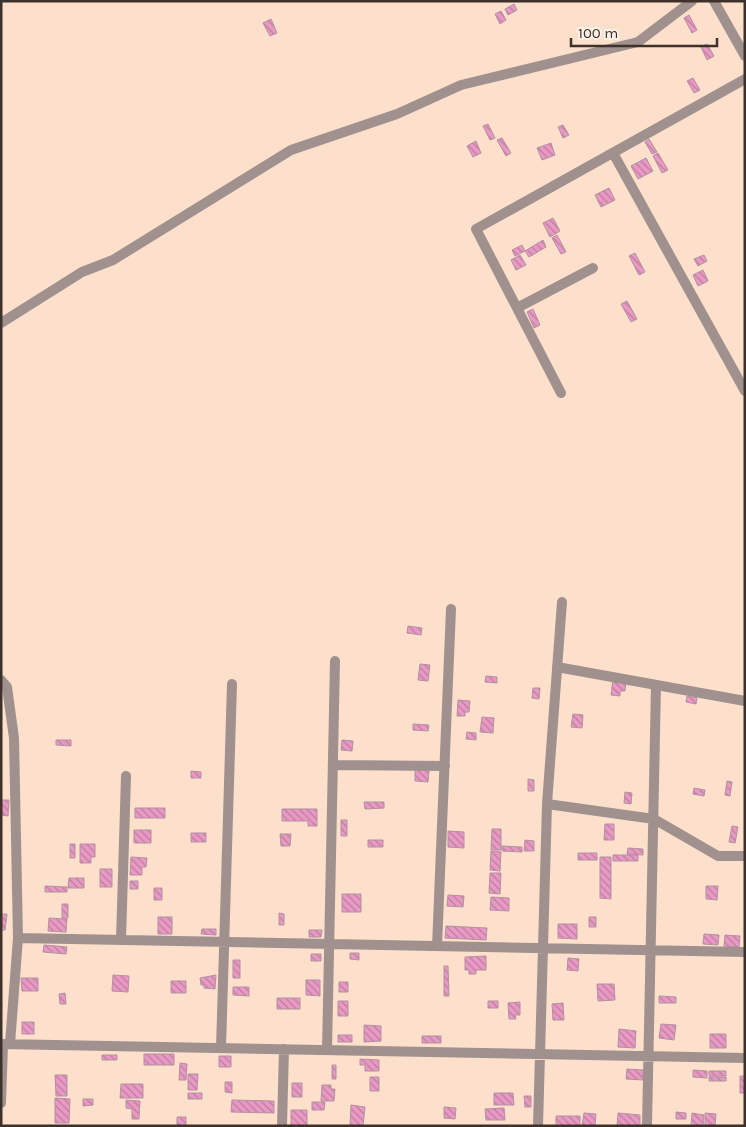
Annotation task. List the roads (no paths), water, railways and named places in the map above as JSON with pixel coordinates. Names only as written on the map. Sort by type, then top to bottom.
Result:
[{"type":"street","points":[[1,323],[82,272],[113,260],[291,150],[397,114],[461,85],[638,42],[692,1]]},
{"type":"street","points":[[714,1],[745,56]]},
{"type":"street","points":[[561,392],[476,229],[745,79]]},
{"type":"street","points":[[613,153],[745,391]]},
{"type":"street","points":[[517,308],[593,268]]},
{"type":"street","points":[[538,1126],[547,804],[562,602]]},
{"type":"street","points":[[437,946],[451,609]]},
{"type":"street","points":[[327,1050],[335,661]]},
{"type":"street","points":[[557,667],[745,701]]},
{"type":"street","points":[[1,680],[7,687],[14,738],[18,938],[5,1044],[1,1103]]},
{"type":"street","points":[[221,1048],[232,684]]},
{"type":"street","points":[[647,1126],[656,685]]},
{"type":"street","points":[[333,765],[445,766]]},
{"type":"street","points":[[121,940],[126,776]]},
{"type":"street","points":[[547,804],[654,819],[718,856],[745,856]]},
{"type":"street","points":[[18,938],[745,952]]},
{"type":"street","points":[[5,1044],[745,1058]]},
{"type":"street","points":[[282,1126],[284,1049]]}]
